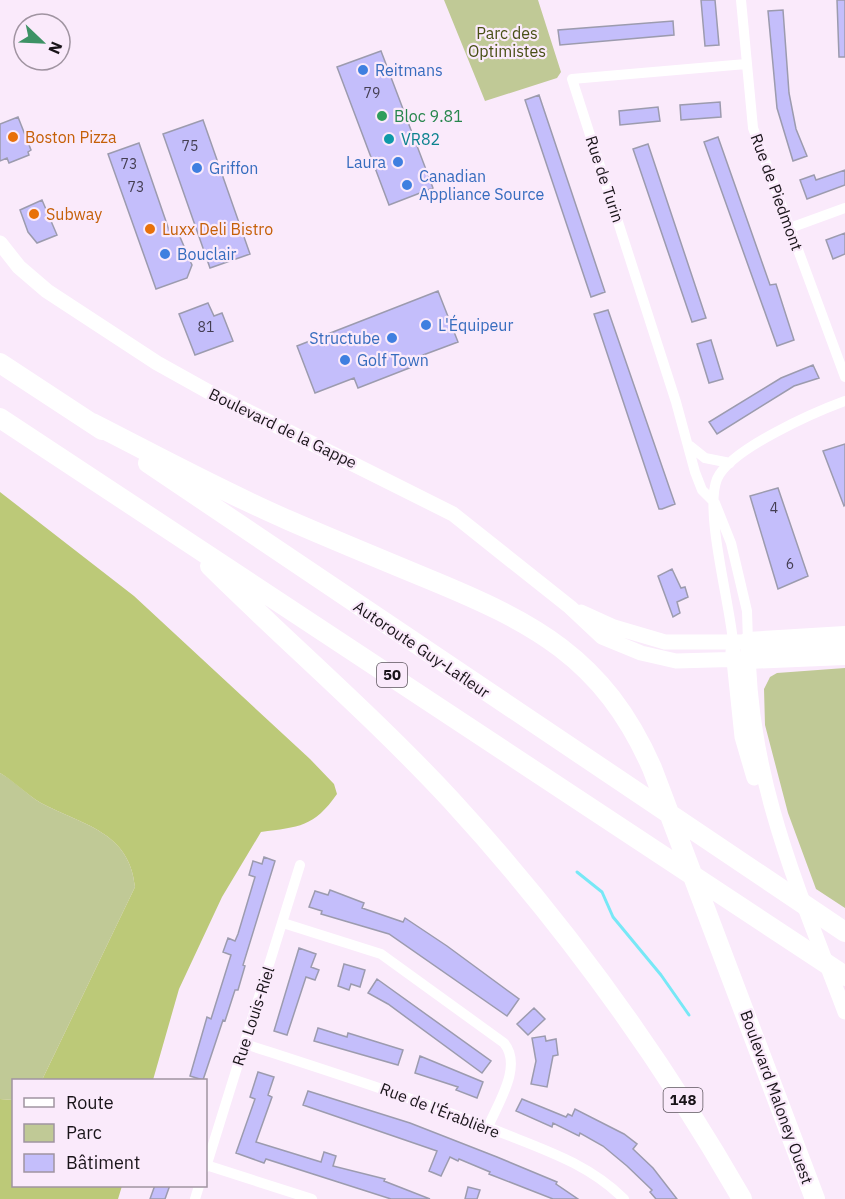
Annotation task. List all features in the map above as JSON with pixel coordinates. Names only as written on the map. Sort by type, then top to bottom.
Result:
[{"type":"highway","name":"Autoroute Guy-Lafleur","points":[[0,363],[92,423],[207,505],[845,932]]},
{"type":"highway","name":"50","points":[[0,418],[845,976]]},
{"type":"highway","name":"Boulevard Maloney Ouest","points":[[92,423],[260,507],[502,610],[530,625],[573,657],[610,696],[646,754],[815,1199]]},
{"type":"highway","name":"148","points":[[182,539],[362,710],[450,799],[528,888],[618,1005],[675,1088],[742,1199]]},
{"type":"highway","points":[[741,651],[845,636]]},
{"type":"highway","points":[[741,651],[845,655]]},
{"type":"highway","points":[[728,854],[845,923]]},
{"type":"street","name":"Rue de Piedmont","points":[[741,0],[753,128],[845,378]]},
{"type":"street","name":"Rue de Turin","points":[[741,651],[748,621],[731,543],[715,503],[702,490],[690,446],[572,79],[746,64]]},
{"type":"street","points":[[790,228],[845,208]]},
{"type":"street","name":"Boulevard de la Gappe","points":[[0,243],[36,283],[124,342],[209,392],[445,509],[570,607],[602,637],[632,651],[676,661],[741,651]]},
{"type":"street","points":[[845,401],[793,423],[730,464],[716,481],[715,503],[717,549],[741,651],[757,752],[781,843],[845,1012]]},
{"type":"street","points":[[690,446],[705,458],[730,464]]},
{"type":"street","name":"Rue Louis-Riel","points":[[207,1163],[300,865]]},
{"type":"street","points":[[283,923],[381,954],[504,1043],[510,1050],[513,1063],[488,1127]]},
{"type":"street","name":"Rue de l'Érablière","points":[[245,1044],[408,1096],[488,1127],[583,1167],[624,1199]]},
{"type":"street","points":[[207,1166],[312,1199]]},
{"type":"green space","name":"Parc des Optimistes","points":[[444,0],[538,0],[561,72],[557,78],[485,101]]},
{"type":"green space","points":[[0,492],[134,596],[334,784],[337,794],[329,805],[313,819],[305,824],[286,829],[261,832],[222,897],[179,989],[153,1079],[42,1079],[135,887],[131,869],[124,854],[114,842],[88,825],[41,803],[0,773]]},
{"type":"green space","points":[[845,668],[845,908],[816,889],[788,813],[765,725],[764,689],[770,677],[777,673]]},
{"type":"green space","points":[[0,773],[41,803],[88,825],[114,842],[124,854],[131,869],[135,887],[42,1079],[12,1079],[12,1100],[0,1099]]},
{"type":"green space","points":[[0,1099],[12,1100],[12,1187],[122,1187],[118,1199],[0,1199]]},
{"type":"building","points":[[701,0],[715,0],[719,45],[705,46]]},
{"type":"building","points":[[837,0],[845,0],[845,57],[839,57]]},
{"type":"building","points":[[783,10],[789,93],[796,129],[807,156],[793,161],[777,108],[768,11]]},
{"type":"building","points":[[673,21],[674,35],[560,45],[558,30]]},
{"type":"building","points":[[381,51],[433,188],[389,205],[337,67]]},
{"type":"building","points":[[539,95],[605,292],[591,297],[525,100]]},
{"type":"building","points":[[720,102],[721,117],[681,120],[680,105]]},
{"type":"building","points":[[658,107],[660,121],[620,125],[619,111]]},
{"type":"building","name":"Boston Pizza","points":[[18,117],[31,150],[28,152],[29,155],[9,163],[7,158],[0,161],[0,124]]},
{"type":"building","points":[[203,120],[250,254],[210,268],[163,134]]},
{"type":"building","points":[[718,137],[770,285],[776,284],[794,340],[777,346],[704,142]]},
{"type":"building","points":[[139,143],[170,233],[177,230],[192,265],[187,278],[156,289],[108,154]]},
{"type":"building","points":[[648,144],[706,318],[692,322],[633,149]]},
{"type":"building","points":[[845,170],[845,185],[807,199],[800,180],[814,175],[816,180]]},
{"type":"building","points":[[42,200],[57,235],[37,243],[28,232],[20,210]]},
{"type":"building","points":[[845,233],[845,254],[833,259],[826,240]]},
{"type":"building","points":[[438,291],[458,342],[415,358],[417,365],[358,388],[354,378],[315,393],[297,346]]},
{"type":"building","points":[[208,303],[214,316],[222,313],[233,341],[195,355],[179,314]]},
{"type":"building","points":[[608,310],[675,504],[662,509],[659,509],[594,314]]},
{"type":"building","points":[[711,340],[723,379],[709,383],[697,344]]},
{"type":"building","points":[[813,365],[819,378],[794,386],[717,434],[709,422],[781,378]]},
{"type":"building","points":[[845,444],[845,505],[844,506],[823,451]]},
{"type":"building","points":[[778,488],[808,576],[778,589],[750,496]]},
{"type":"building","points":[[672,569],[681,588],[685,587],[688,597],[677,602],[680,613],[673,617],[658,576]]},
{"type":"building","points":[[264,857],[275,861],[243,965],[245,966],[238,990],[235,990],[225,1021],[223,1020],[203,1079],[190,1076],[207,1017],[211,1019],[231,955],[223,952],[228,938],[235,941],[238,934],[255,877],[249,875],[253,861],[262,864]]},
{"type":"building","points":[[330,890],[364,903],[362,908],[403,922],[405,918],[519,999],[507,1016],[389,934],[321,914],[322,911],[309,907],[315,891],[328,895]]},
{"type":"building","points":[[299,948],[316,954],[311,967],[319,970],[315,980],[306,977],[287,1035],[274,1031]]},
{"type":"building","points":[[344,964],[365,970],[360,987],[351,984],[349,990],[338,986]]},
{"type":"building","points":[[377,979],[491,1061],[482,1073],[388,1004],[368,993]]},
{"type":"building","points":[[534,1008],[545,1019],[528,1035],[517,1024]]},
{"type":"building","points":[[318,1028],[347,1037],[348,1033],[403,1050],[398,1065],[314,1041]]},
{"type":"building","points":[[545,1036],[546,1041],[556,1039],[558,1055],[553,1056],[547,1087],[531,1084],[536,1061],[532,1038]]},
{"type":"building","points":[[420,1056],[483,1082],[477,1098],[456,1090],[458,1087],[415,1073]]},
{"type":"building","points":[[258,1072],[274,1077],[268,1095],[272,1097],[256,1142],[321,1162],[324,1152],[336,1156],[333,1166],[385,1179],[384,1181],[430,1199],[391,1199],[266,1159],[264,1163],[236,1153],[255,1099],[250,1097]]},
{"type":"building","points":[[308,1091],[410,1123],[497,1157],[557,1182],[556,1184],[578,1199],[553,1199],[450,1157],[441,1176],[429,1171],[437,1151],[303,1105]]},
{"type":"building","points":[[522,1099],[566,1117],[568,1114],[572,1116],[575,1109],[624,1134],[637,1144],[633,1149],[653,1168],[677,1199],[656,1199],[650,1192],[652,1190],[627,1166],[603,1146],[580,1133],[579,1136],[553,1123],[552,1127],[516,1111]]},
{"type":"building","points":[[154,1187],[169,1187],[165,1199],[150,1199]]},
{"type":"building","points":[[468,1187],[480,1190],[477,1199],[465,1199]]},
{"type":"waterway","points":[[577,872],[602,892],[613,917],[661,975],[689,1015]]},
{"type":"place","name":"Reitmans","points":[[363,70]]},
{"type":"place","name":"Bloc 9.81","points":[[382,116]]},
{"type":"place","name":"Boston Pizza","points":[[13,137]]},
{"type":"place","name":"VR82","points":[[389,139]]},
{"type":"place","name":"Laura","points":[[398,162]]},
{"type":"place","name":"Griffon","points":[[197,168]]},
{"type":"place","name":"Canadian Appliance Source","points":[[407,185]]},
{"type":"place","name":"Subway","points":[[34,214]]},
{"type":"place","name":"Luxx Deli Bistro","points":[[150,229]]},
{"type":"place","name":"Bouclair","points":[[165,254]]},
{"type":"place","name":"L'Équipeur","points":[[426,325]]},
{"type":"place","name":"Structube","points":[[392,338]]},
{"type":"place","name":"Golf Town","points":[[345,360]]}]
